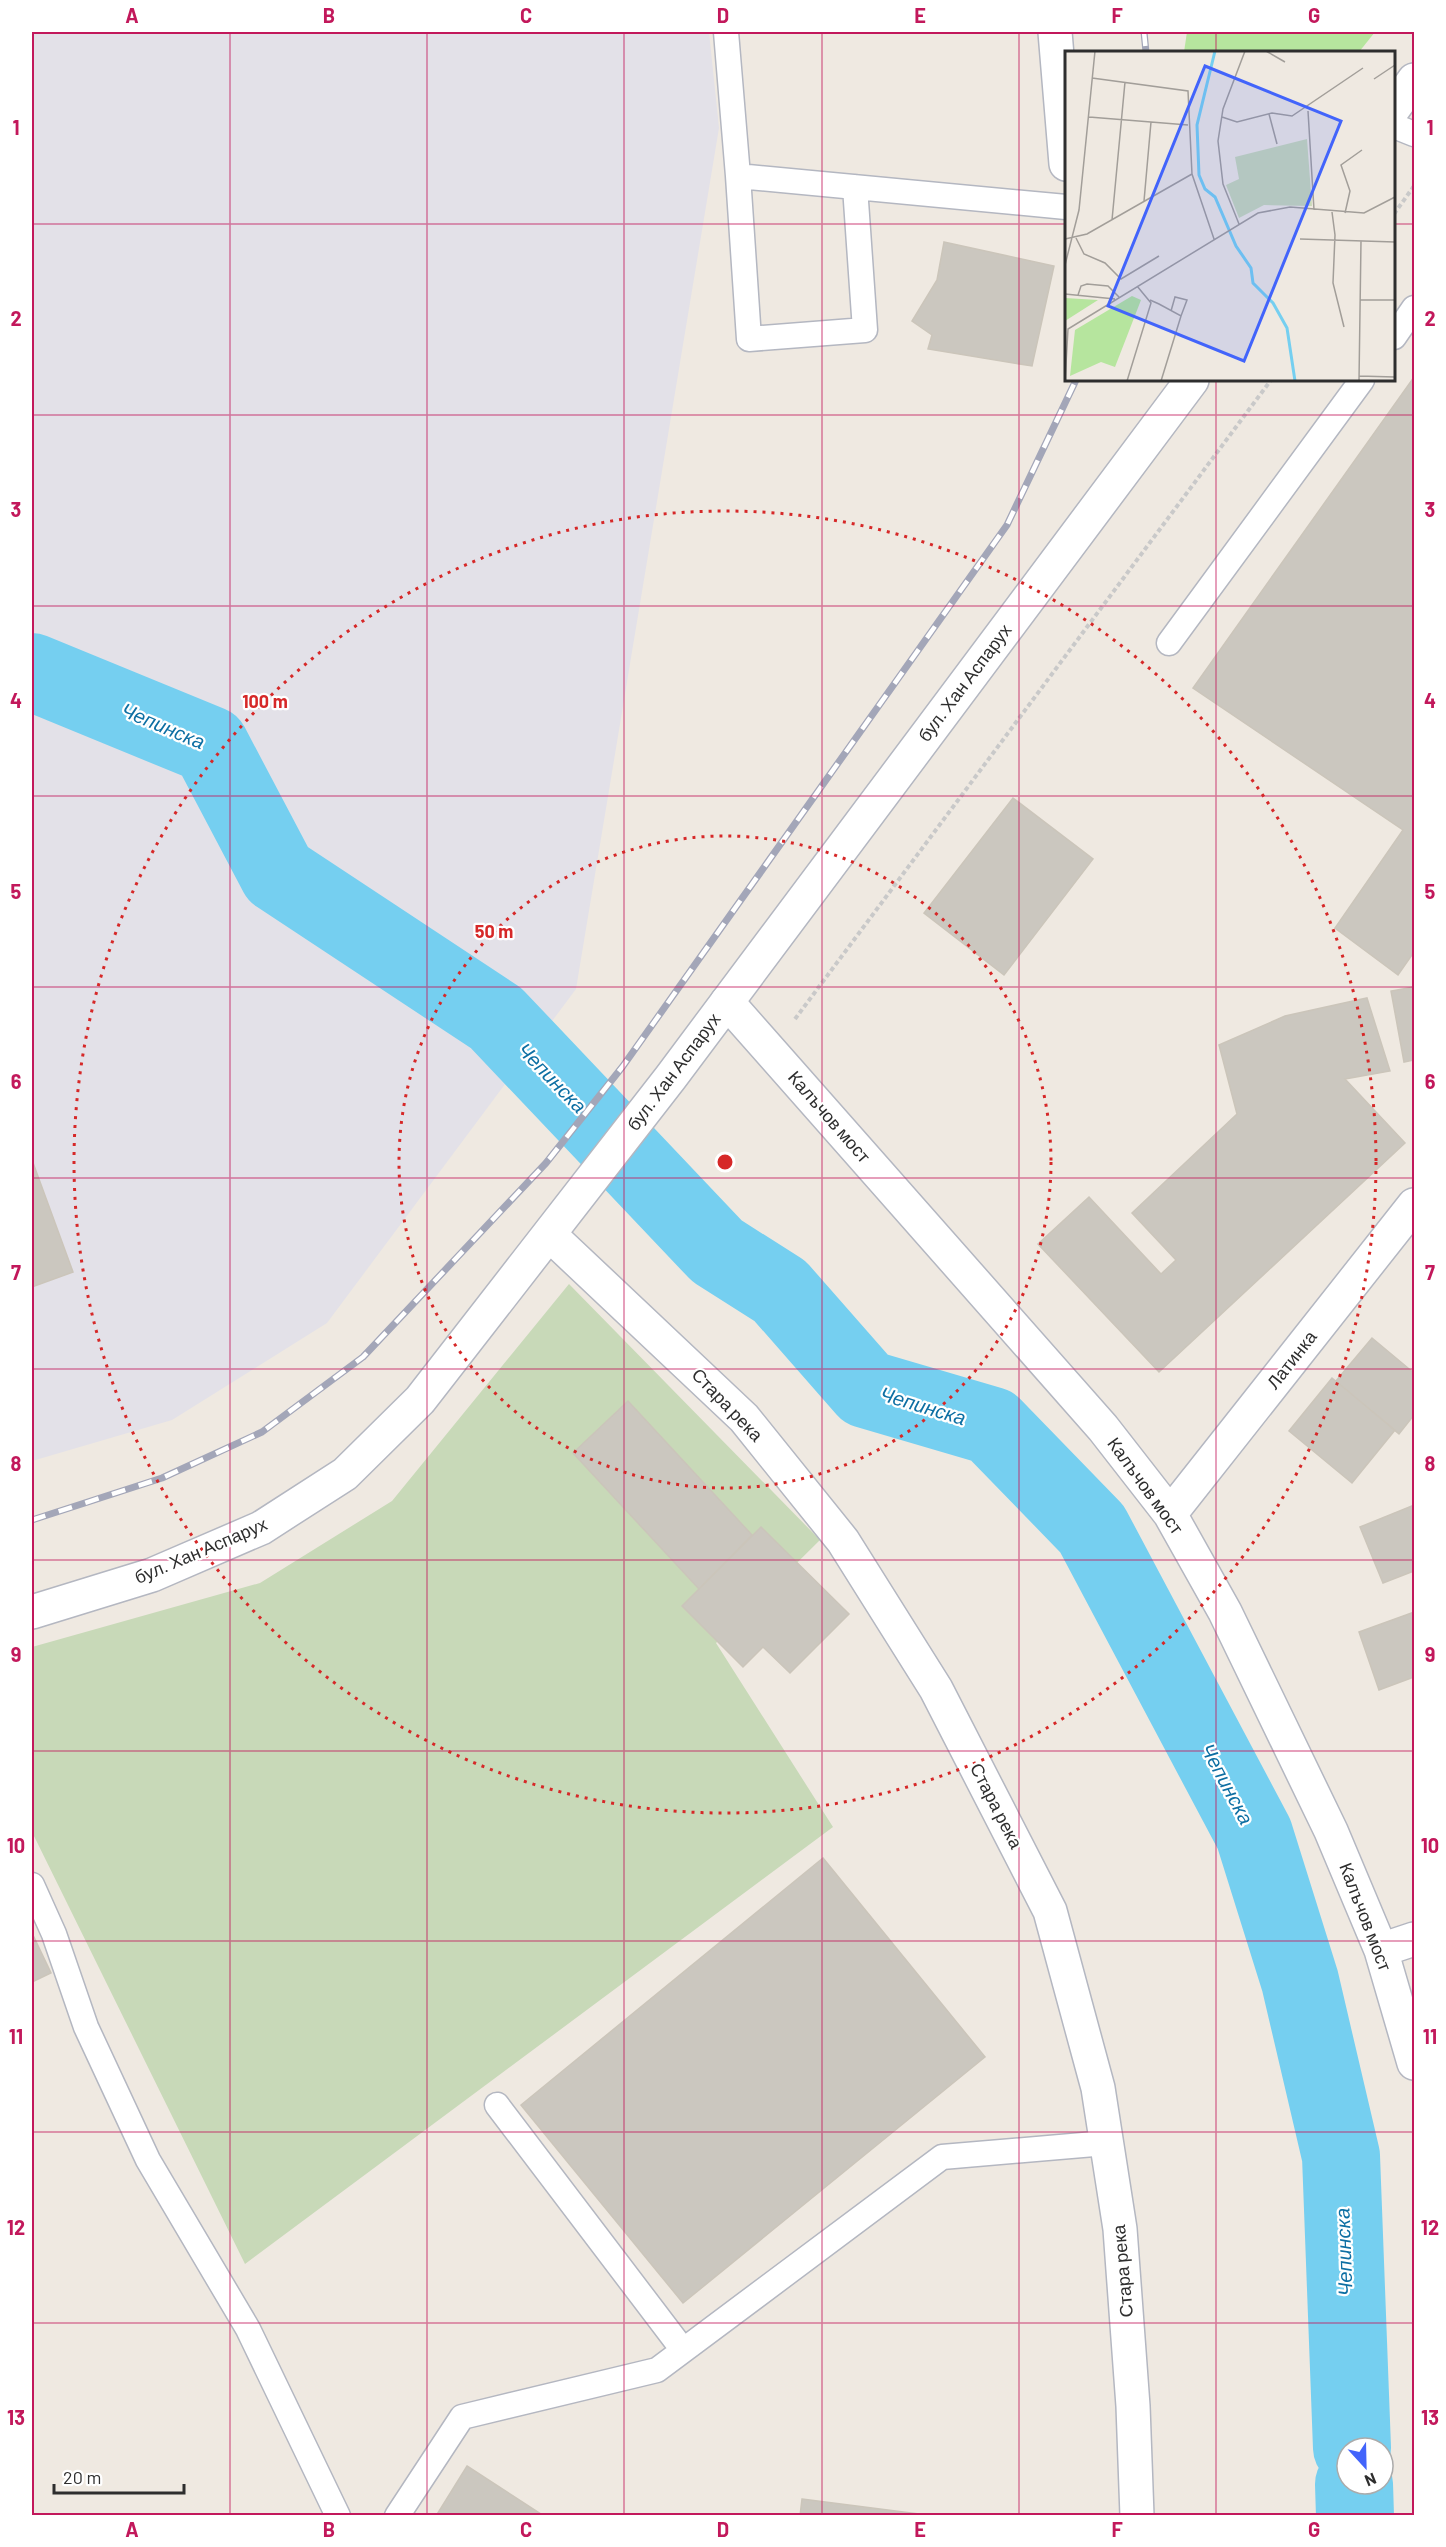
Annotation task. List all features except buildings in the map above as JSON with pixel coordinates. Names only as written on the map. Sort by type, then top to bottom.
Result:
[{"type":"street","points":[[1055,32],[1065,152]]},
{"type":"street","name":"бул. Хан Аспарух","points":[[32,1612],[152,1575],[261,1528],[345,1474],[420,1400],[671,1077],[1191,381]]},
{"type":"street","name":"Калъчов мост","points":[[727,1002],[1103,1428],[1170,1514],[1225,1612],[1331,1831],[1381,1950],[1414,2063]]},
{"type":"street","name":"Латинка","points":[[1170,1514],[1414,1205]]},
{"type":"street","name":"Стара река","points":[[550,1234],[744,1418],[843,1541],[936,1689],[1050,1911],[1098,2088],[1120,2229],[1133,2406],[1137,2516]]},
{"type":"street","points":[[1381,1950],[1414,1939]]},
{"type":"lane","points":[[726,32],[749,339],[865,330],[855,187]]},
{"type":"lane","points":[[1395,126],[1414,134]]},
{"type":"lane","points":[[738,177],[1065,207]]},
{"type":"lane","points":[[1395,336],[1414,308]]},
{"type":"lane","points":[[1170,643],[1361,381]]},
{"type":"lane","points":[[32,1885],[54,1934],[86,2027],[148,2160],[248,2329],[338,2516]]},
{"type":"lane","points":[[497,2106],[683,2350]]},
{"type":"lane","points":[[397,2516],[462,2417],[657,2370],[942,2157],[1106,2143]]},
{"type":"path","points":[[1395,213],[1414,186]]},
{"type":"path","points":[[771,1051],[1270,381]]},
{"type":"shaded area","points":[[32,32],[709,32],[719,128],[576,989],[327,1323],[172,1420],[32,1461]]},
{"type":"green space","points":[[1187,32],[1375,32],[1360,51],[1184,51]]},
{"type":"green space","points":[[569,1284],[820,1540],[716,1643],[833,1827],[245,2264],[32,1832],[32,1647],[260,1583],[392,1501]]},
{"type":"waterway","name":"Чепинска","points":[[32,672],[210,745],[278,874],[496,1018],[717,1251],[780,1291],[866,1389],[992,1426],[1092,1529],[1254,1834],[1300,1981],[1341,2156],[1352,2436]]},
{"type":"waterway","name":"Чепинска","points":[[1354,2496],[1355,2516]]},
{"type":"railway","points":[[1144,32],[1146,51]]},
{"type":"railway","points":[[32,1520],[162,1478],[262,1432],[363,1357],[546,1163],[623,1066],[1007,525],[1076,381]]}]
